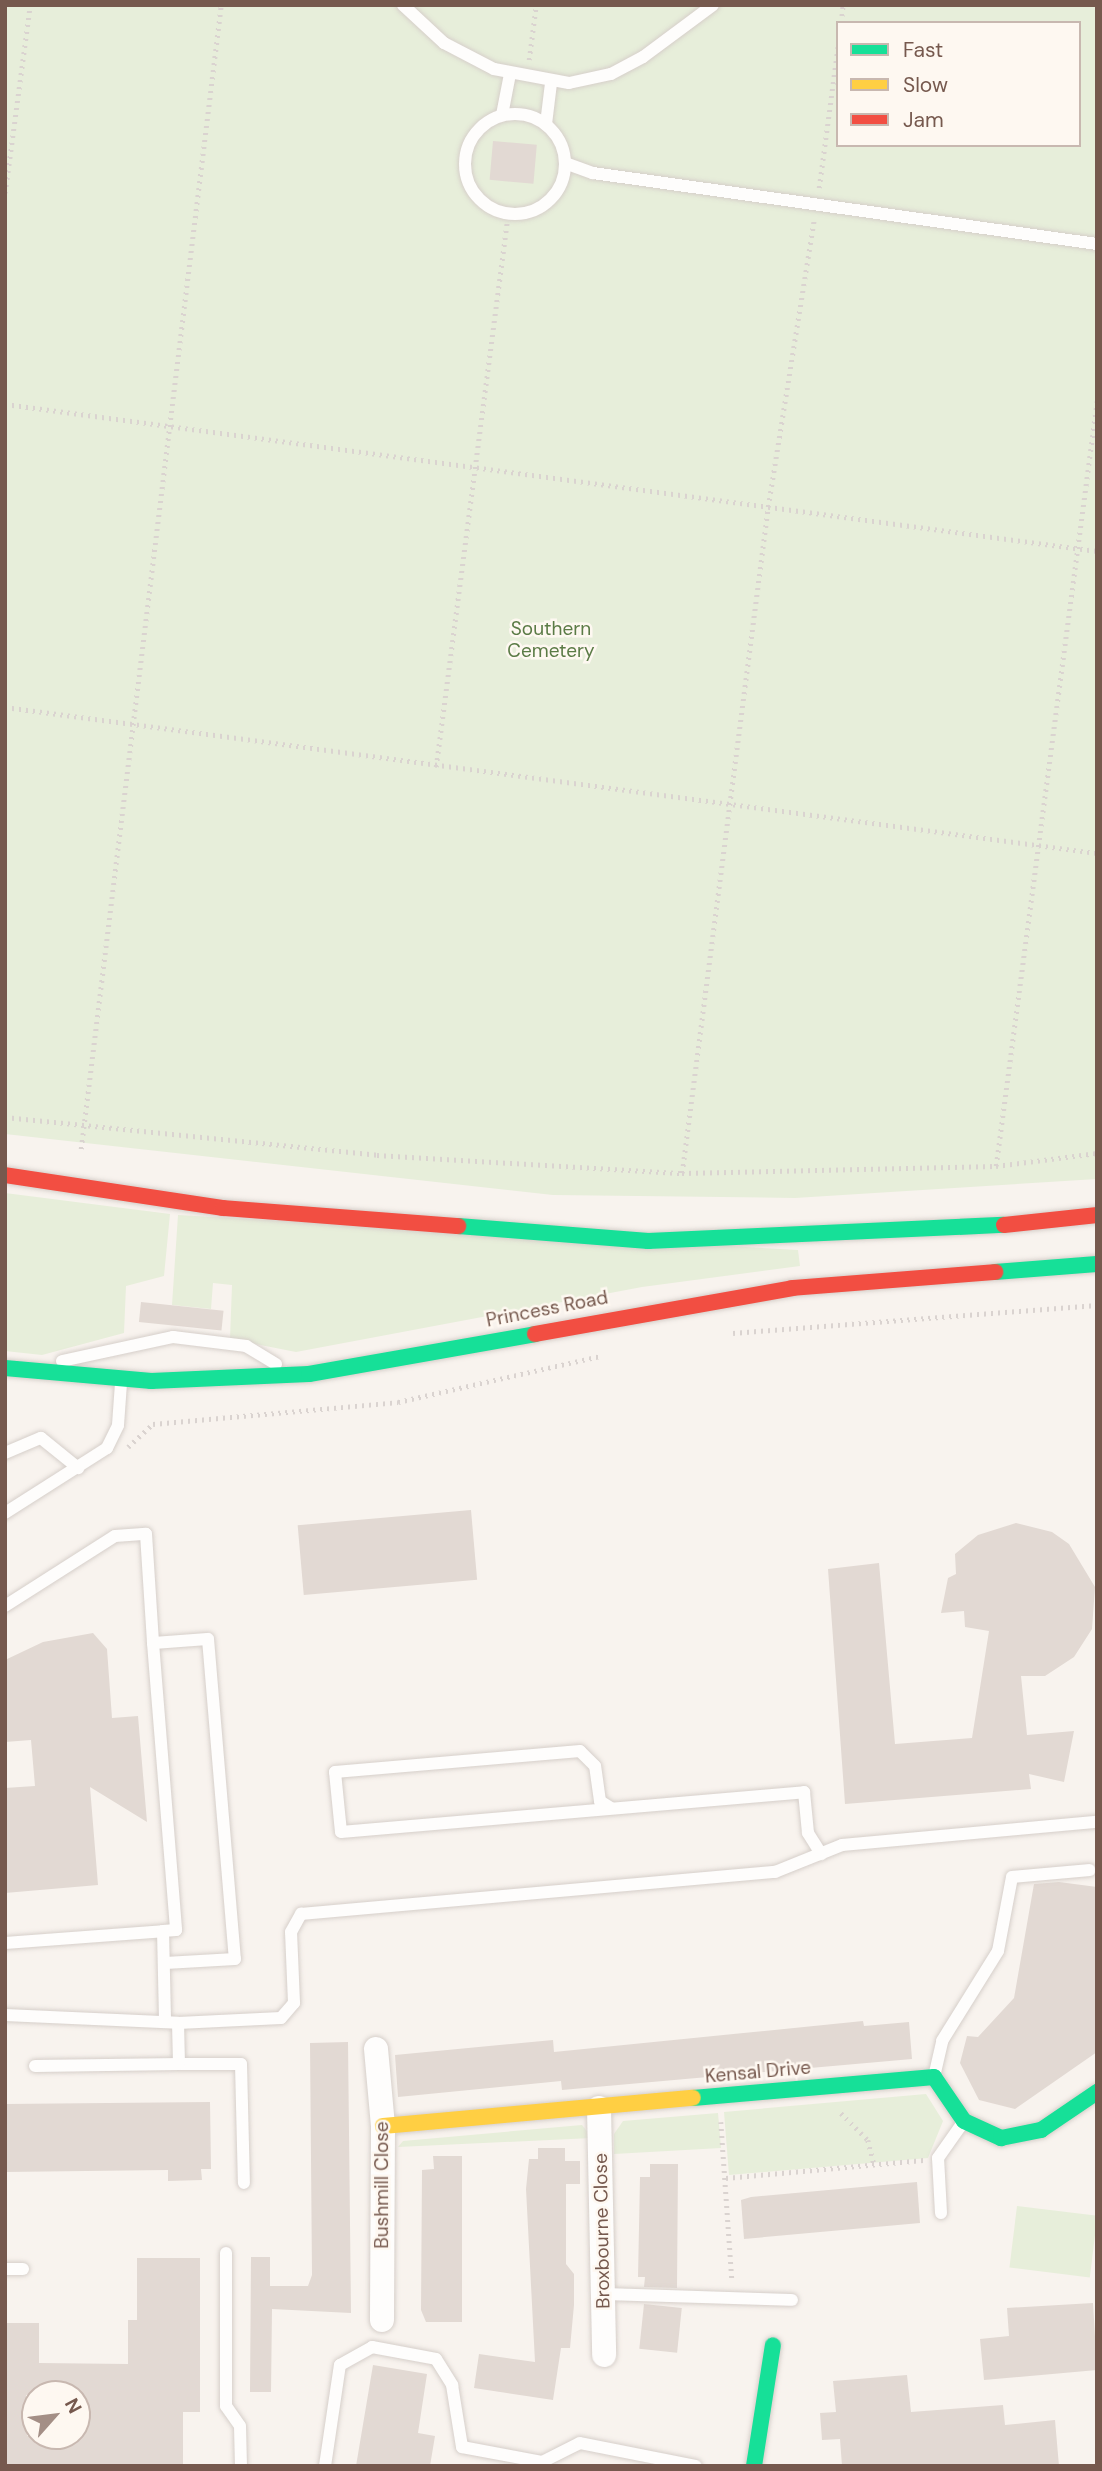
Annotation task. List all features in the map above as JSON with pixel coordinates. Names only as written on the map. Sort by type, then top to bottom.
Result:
[{"type":"main road","points":[[5,1175],[236,1209],[648,1241],[935,1233],[1097,1214]]},
{"type":"main road","name":"Princess Road","points":[[5,1368],[121,1381],[295,1375],[792,1288],[1097,1264]]},
{"type":"main road","points":[[934,2077],[964,2121],[1001,2138],[1029,2135],[1097,2092]]},
{"type":"main road","name":"Kensal Drive","points":[[383,2126],[934,2077]]},
{"type":"main road","points":[[754,2466],[772,2345]]},
{"type":"street","name":"Bushmill Close","points":[[376,2049],[383,2126],[382,2320]]},
{"type":"street","name":"Broxbourne Close","points":[[599,2108],[604,2355]]},
{"type":"lane","points":[[403,5],[444,43],[510,74],[551,82],[611,74],[684,32],[713,5]]},
{"type":"lane","points":[[510,74],[502,115],[474,134],[464,167],[478,198],[508,214],[541,206],[558,187],[565,163],[546,124],[551,82]]},
{"type":"lane","points":[[502,115],[546,124]]},
{"type":"lane","points":[[565,163],[593,173],[1097,244]]},
{"type":"lane","points":[[37,1371],[105,1348],[173,1336],[246,1346],[295,1375]]},
{"type":"lane","points":[[5,1513],[78,1468],[115,1436],[121,1381]]},
{"type":"lane","points":[[5,1453],[41,1438],[78,1468]]},
{"type":"lane","points":[[5,1606],[116,1536],[146,1534],[176,1930],[5,1943]]},
{"type":"lane","points":[[153,1643],[208,1639],[235,1959],[165,1963]]},
{"type":"lane","points":[[611,1808],[598,1797],[592,1758],[580,1751],[335,1772],[341,1832],[804,1792],[808,1833],[821,1854]]},
{"type":"lane","points":[[5,2015],[172,2023],[290,2014],[291,1932],[301,1914],[775,1872],[821,1854],[862,1843],[1097,1822]]},
{"type":"lane","points":[[934,2077],[942,2041],[999,1951],[1012,1877],[1090,1870]]},
{"type":"lane","points":[[163,1931],[178,2064]]},
{"type":"lane","points":[[35,2066],[241,2064],[244,2183]]},
{"type":"lane","points":[[941,2213],[938,2158],[964,2121]]},
{"type":"lane","points":[[226,2253],[226,2406],[240,2426],[241,2466]]},
{"type":"lane","points":[[5,2269],[23,2269]]},
{"type":"lane","points":[[603,2294],[733,2296],[792,2300]]},
{"type":"lane","points":[[325,2466],[340,2365],[372,2347],[436,2359],[452,2385],[462,2447],[542,2462],[580,2442],[696,2466]]},
{"type":"path","points":[[5,193],[30,5]]},
{"type":"path","points":[[81,1149],[137,724],[222,5]]},
{"type":"path","points":[[527,78],[536,5]]},
{"type":"path","points":[[682,1173],[768,507],[817,204],[836,59]]},
{"type":"path","points":[[436,767],[508,214]]},
{"type":"path","points":[[996,1166],[1097,401]]},
{"type":"path","points":[[5,404],[173,429],[1097,551]]},
{"type":"path","points":[[5,707],[436,767],[732,802],[1097,853]]},
{"type":"path","points":[[5,1117],[377,1154],[682,1173],[996,1166],[1097,1153]]},
{"type":"path","points":[[719,1335],[1097,1305]]},
{"type":"path","points":[[120,1455],[153,1424],[398,1402],[606,1355]]},
{"type":"path","points":[[834,2086],[837,2107],[863,2132],[874,2164]]},
{"type":"path","points":[[719,2097],[733,2296]]},
{"type":"path","points":[[726,2178],[938,2158]]},
{"type":"green space","name":"Southern Cemetery","points":[[5,5],[1097,5],[1097,1179],[795,1198],[553,1195],[5,1134]]},
{"type":"green space","points":[[5,1193],[170,1214],[164,1276],[126,1286],[124,1333],[42,1355],[5,1351]]},
{"type":"green space","points":[[178,1215],[798,1250],[800,1266],[642,1287],[296,1352],[230,1339],[232,1285],[213,1283],[211,1309],[172,1305]]},
{"type":"green space","points":[[926,2094],[943,2121],[928,2158],[729,2175],[724,2112]]},
{"type":"green space","points":[[718,2113],[721,2148],[614,2154],[614,2134],[623,2121]]},
{"type":"green space","points":[[582,2125],[592,2138],[398,2147],[403,2141]]},
{"type":"green space","points":[[1017,2206],[1097,2216],[1090,2277],[1009,2268]]},
{"type":"building","points":[[493,141],[537,145],[533,184],[490,180]]},
{"type":"building","points":[[141,1302],[224,1311],[221,1331],[139,1322]]},
{"type":"building","points":[[471,1510],[477,1580],[304,1595],[298,1525]]},
{"type":"building","points":[[1016,1523],[1052,1532],[1069,1544],[1095,1587],[1092,1629],[1074,1657],[1045,1676],[1021,1676],[1027,1735],[1074,1731],[1064,1782],[1029,1774],[1031,1789],[845,1804],[828,1569],[879,1563],[895,1744],[972,1738],[989,1631],[965,1627],[964,1611],[941,1613],[948,1578],[956,1574],[955,1554],[978,1535]]},
{"type":"building","points":[[93,1633],[107,1649],[112,1718],[138,1716],[147,1822],[90,1787],[98,1885],[5,1893],[5,1788],[35,1786],[31,1740],[5,1742],[5,1660],[43,1642]]},
{"type":"building","points":[[1059,1882],[1097,1887],[1097,2052],[1015,2109],[979,2100],[960,2063],[967,2036],[978,2037],[1014,1998],[1034,1884]]},
{"type":"building","points":[[863,2021],[864,2026],[909,2022],[912,2059],[562,2090],[561,2081],[398,2097],[395,2055],[553,2040],[554,2052]]},
{"type":"building","points":[[348,2042],[351,2313],[272,2309],[271,2392],[250,2392],[251,2257],[270,2257],[270,2286],[308,2286],[312,2275],[310,2043]]},
{"type":"building","points":[[210,2102],[211,2169],[201,2169],[202,2180],[168,2181],[168,2170],[5,2172],[5,2104]]},
{"type":"building","points":[[538,2148],[565,2148],[565,2161],[580,2161],[580,2184],[566,2184],[566,2264],[574,2274],[574,2305],[570,2348],[561,2348],[553,2400],[474,2388],[479,2354],[535,2362],[526,2189],[529,2159],[538,2159]]},
{"type":"building","points":[[433,2156],[462,2156],[462,2322],[426,2322],[421,2310],[422,2170],[434,2169]]},
{"type":"building","points":[[650,2164],[678,2164],[677,2288],[644,2287],[645,2277],[638,2277],[640,2177],[650,2177]]},
{"type":"building","points":[[917,2182],[920,2223],[744,2239],[741,2200]]},
{"type":"building","points":[[137,2258],[200,2258],[200,2412],[183,2412],[183,2466],[5,2466],[5,2323],[39,2323],[39,2363],[128,2364],[128,2320],[137,2320]]},
{"type":"building","points":[[1093,2303],[1097,2370],[984,2380],[980,2339],[1009,2336],[1007,2308]]},
{"type":"building","points":[[644,2304],[682,2308],[677,2353],[639,2349]]},
{"type":"building","points":[[373,2365],[427,2374],[418,2433],[435,2436],[430,2466],[356,2466]]},
{"type":"building","points":[[907,2375],[911,2412],[1003,2405],[1005,2425],[1055,2420],[1059,2466],[842,2466],[840,2439],[822,2440],[820,2413],[836,2412],[833,2381]]},
{"type":"traffic: fast","points":[[458,1226],[648,1241],[1004,1225]]},
{"type":"traffic: fast","points":[[995,1272],[1097,1264]]},
{"type":"traffic: fast","points":[[5,1368],[151,1381],[309,1374],[535,1334]]},
{"type":"traffic: fast","points":[[693,2098],[934,2077],[964,2121],[1001,2138],[1041,2130],[1097,2092]]},
{"type":"traffic: fast","points":[[754,2466],[773,2345]]},
{"type":"traffic: slow","points":[[383,2126],[693,2098]]},
{"type":"traffic: jam","points":[[5,1175],[223,1208],[458,1226]]},
{"type":"traffic: jam","points":[[1004,1225],[1097,1215]]},
{"type":"traffic: jam","points":[[535,1334],[792,1288],[995,1272]]}]
